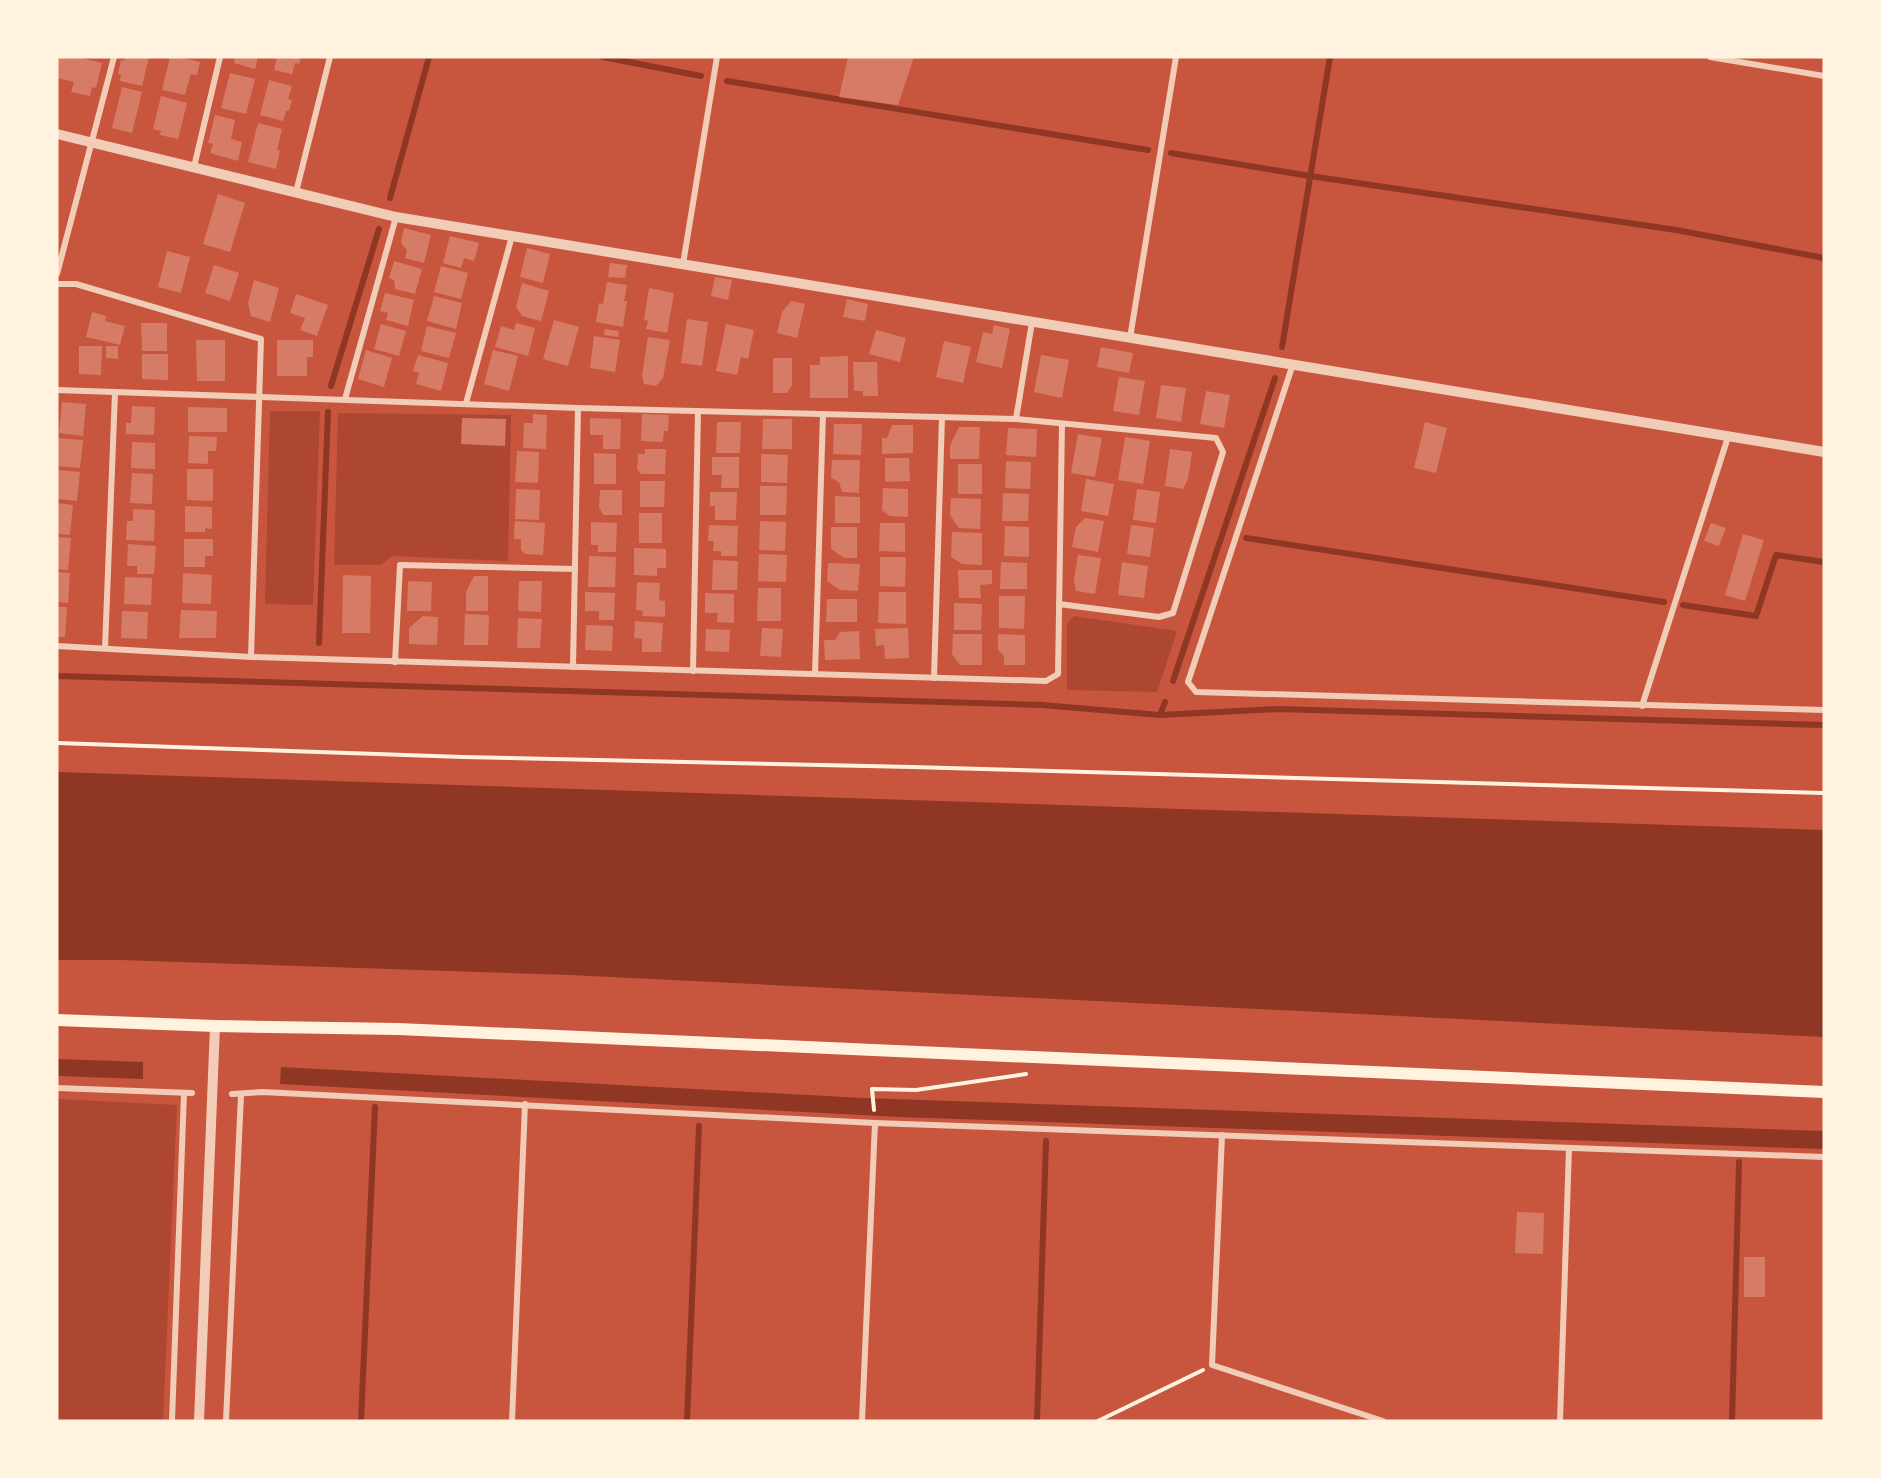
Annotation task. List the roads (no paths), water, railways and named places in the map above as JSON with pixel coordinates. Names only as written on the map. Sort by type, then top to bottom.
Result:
[{"type":"main road","points":[[57,1020],[215,1026],[398,1029],[1824,1092]]},
{"type":"street","points":[[57,274],[114,57]]},
{"type":"street","points":[[194,167],[220,57]]},
{"type":"street","points":[[296,192],[330,57]]},
{"type":"street","points":[[683,264],[717,57]]},
{"type":"street","points":[[1130,338],[1176,57]]},
{"type":"street","points":[[1710,57],[1824,76]]},
{"type":"street","points":[[57,134],[396,217],[1824,452]]},
{"type":"street","points":[[345,399],[396,217]]},
{"type":"street","points":[[466,403],[512,236]]},
{"type":"street","points":[[57,284],[76,284],[261,339],[250,657]]},
{"type":"street","points":[[1016,419],[1032,322]]},
{"type":"street","points":[[1293,364],[1188,682],[1196,693],[1824,710]]},
{"type":"street","points":[[57,390],[578,408],[1016,419],[1216,438],[1223,452],[1173,613],[1159,617],[1059,604]]},
{"type":"street","points":[[105,648],[115,393]]},
{"type":"street","points":[[573,667],[578,408]]},
{"type":"street","points":[[693,670],[698,411]]},
{"type":"street","points":[[815,674],[823,414]]},
{"type":"street","points":[[934,678],[942,417]]},
{"type":"street","points":[[57,646],[250,657],[1046,681],[1058,674],[1062,424]]},
{"type":"street","points":[[1642,706],[1728,437]]},
{"type":"street","points":[[395,662],[400,565],[575,569]]},
{"type":"street","points":[[199,1421],[215,1026]]},
{"type":"street","points":[[57,1088],[188,1093],[172,1421]]},
{"type":"street","points":[[232,1094],[262,1092],[874,1123],[1824,1157]]},
{"type":"street","points":[[226,1421],[241,1095]]},
{"type":"street","points":[[512,1421],[525,1104]]},
{"type":"street","points":[[862,1421],[874,1123]]},
{"type":"street","points":[[1222,1135],[1212,1365],[1383,1421]]},
{"type":"street","points":[[1560,1421],[1569,1148]]},
{"type":"waterway","points":[[390,198],[429,57]]},
{"type":"waterway","points":[[603,57],[701,76]]},
{"type":"waterway","points":[[1282,347],[1330,57]]},
{"type":"waterway","points":[[727,81],[1148,150]]},
{"type":"waterway","points":[[1171,153],[1676,230],[1824,258]]},
{"type":"waterway","points":[[331,386],[379,229]]},
{"type":"waterway","points":[[1173,681],[1275,378]]},
{"type":"waterway","points":[[319,643],[328,412]]},
{"type":"waterway","points":[[1246,538],[1664,602]]},
{"type":"waterway","points":[[1683,605],[1756,616],[1776,555],[1824,562]]},
{"type":"waterway","points":[[57,676],[1042,705],[1160,715],[1277,709],[1824,725]]},
{"type":"waterway","points":[[1160,715],[1165,702]]},
{"type":"waterway","points":[[361,1421],[375,1107]]},
{"type":"waterway","points":[[687,1421],[699,1126]]},
{"type":"waterway","points":[[1037,1421],[1046,1141]]},
{"type":"waterway","points":[[1732,1421],[1739,1162]]}]
